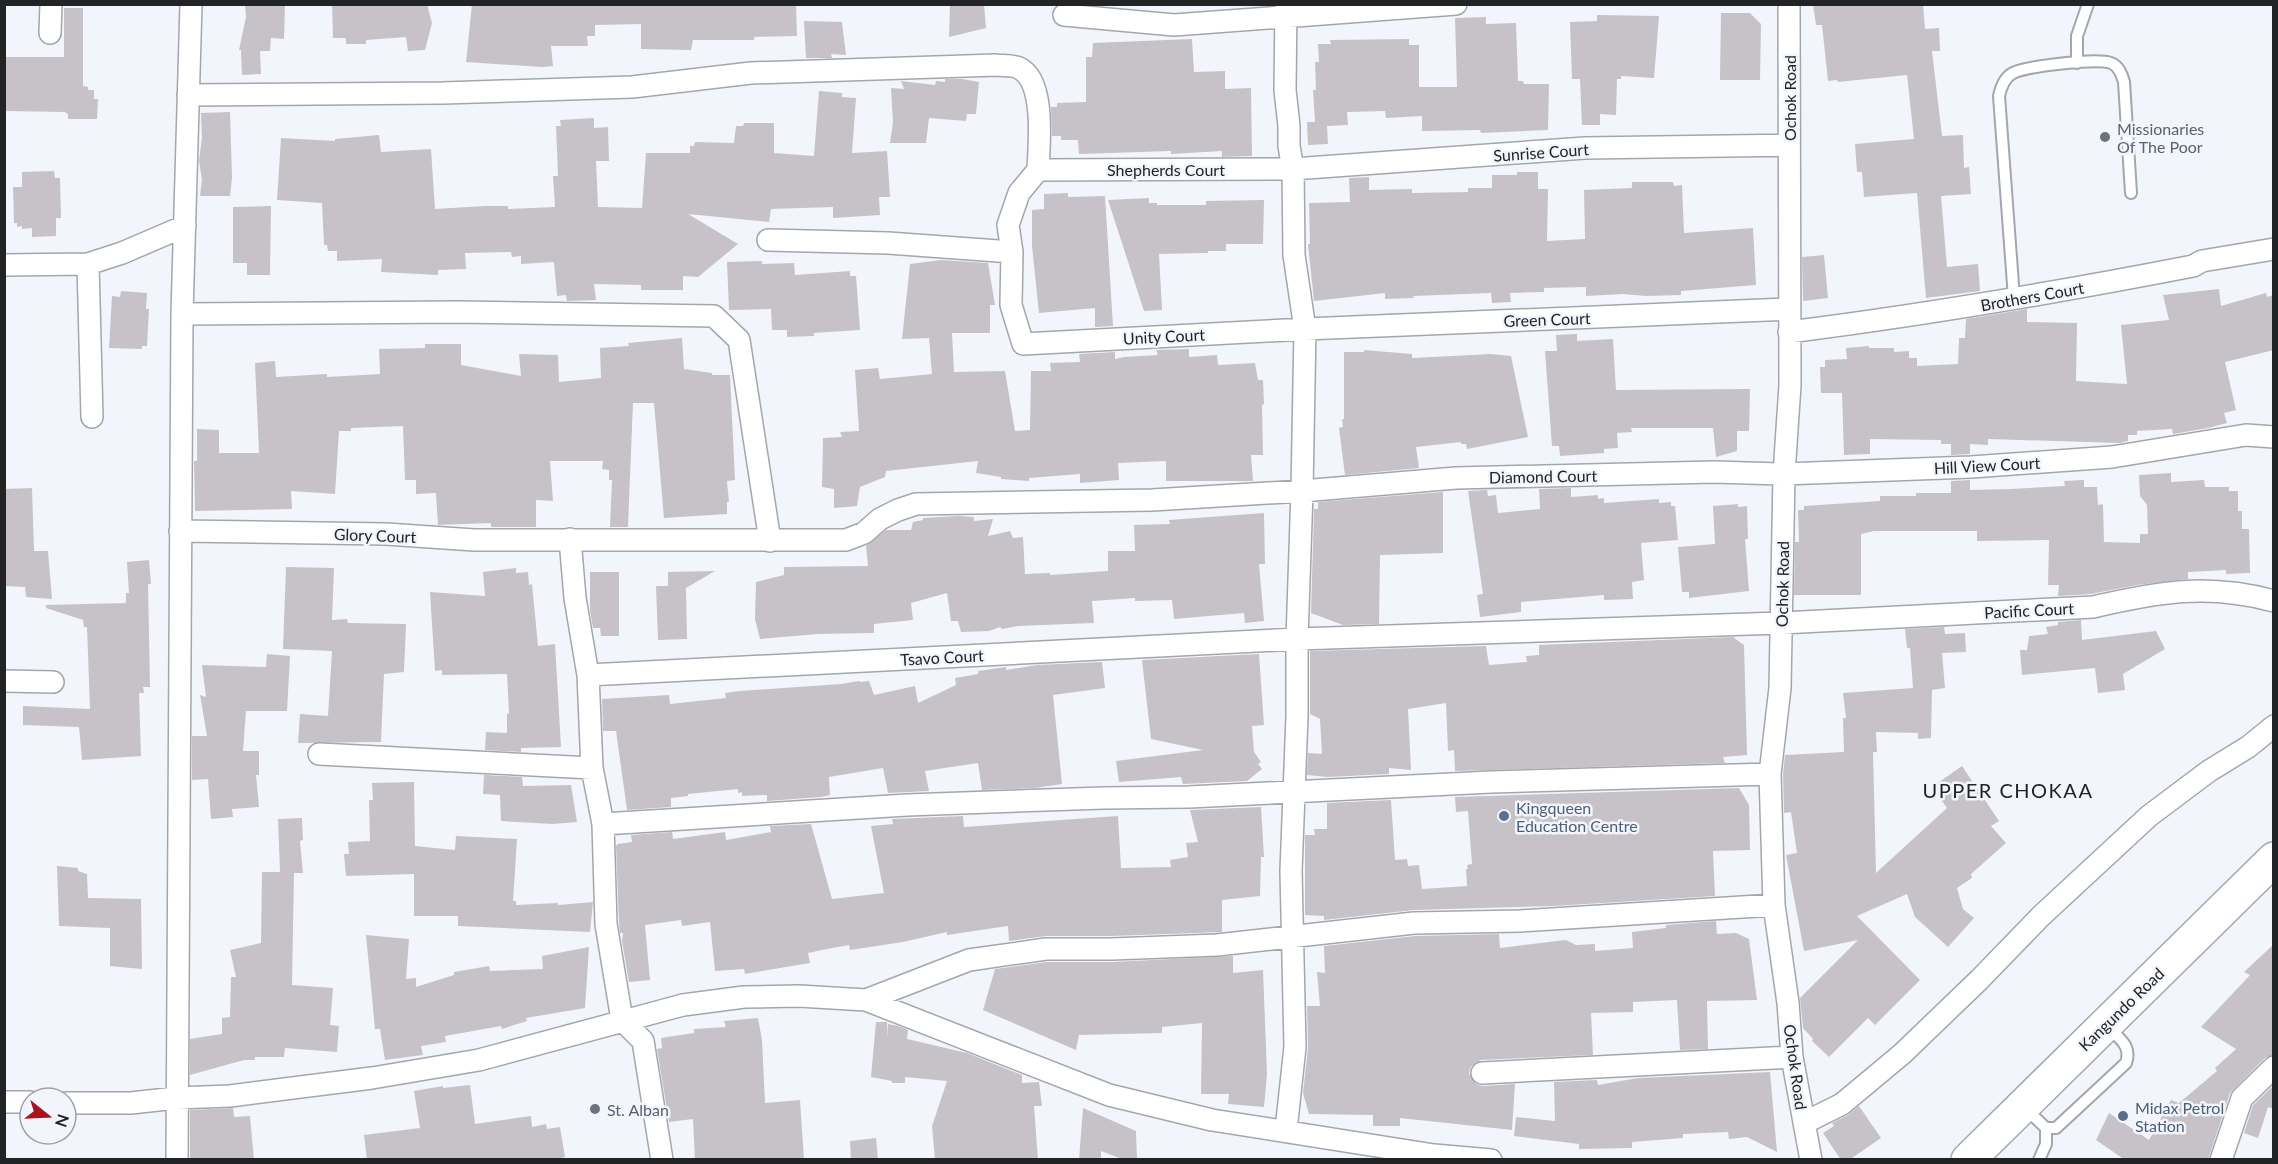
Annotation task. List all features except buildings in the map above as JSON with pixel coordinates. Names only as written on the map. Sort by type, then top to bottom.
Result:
[{"type":"highway","name":"Kangundo Road","points":[[1968,1160],[2274,859]]},
{"type":"street","points":[[50,33],[51,4]]},
{"type":"street","points":[[177,1160],[182,314],[191,4]]},
{"type":"street","points":[[1064,15],[1174,25],[1286,11],[1456,4]]},
{"type":"street","name":"Ochok Road","points":[[1788,4],[1790,385],[1784,474],[1780,688],[1770,774],[1774,905],[1788,1003],[1792,1057],[1811,1160]]},
{"type":"street","points":[[1286,11],[1285,90],[1293,169],[1294,255],[1305,329],[1291,871],[1295,1047],[1286,1130]]},
{"type":"street","points":[[188,95],[443,93],[632,87],[751,73],[996,65],[1019,68],[1032,80],[1038,102],[1038,170],[1018,193],[1008,225],[1012,252],[888,243],[768,240]]},
{"type":"street","name":"Sunrise Court","points":[[1293,169],[1585,148],[1789,145]]},
{"type":"street","name":"Shepherds Court","points":[[1038,170],[1293,169]]},
{"type":"street","points":[[4,265],[88,264],[122,253],[185,226]]},
{"type":"street","name":"Brothers Court","points":[[1789,332],[1918,316],[2095,285],[2193,266],[2202,261],[2274,249]]},
{"type":"street","name":"Unity Court","points":[[1012,252],[1011,305],[1023,344],[1305,329]]},
{"type":"street","points":[[88,264],[92,417]]},
{"type":"street","name":"Green Court","points":[[1305,329],[1789,309]]},
{"type":"street","points":[[182,314],[456,312],[714,316],[739,340],[770,541]]},
{"type":"street","name":"Hill View Court","points":[[1784,474],[2112,458],[2246,435],[2274,437]]},
{"type":"street","name":"Diamond Court","points":[[770,541],[846,540],[864,533],[880,519],[916,504],[1152,500],[1302,491],[1456,478],[1714,472],[1784,474]]},
{"type":"street","name":"Glory Court","points":[[180,531],[386,534],[474,540],[770,541]]},
{"type":"street","points":[[570,539],[575,598],[588,675],[592,768],[603,824],[606,924],[622,1020],[643,1041],[662,1160]]},
{"type":"street","name":"Pacific Court","points":[[1297,639],[1782,623],[2093,607],[2137,597],[2184,591],[2254,596],[2274,601]]},
{"type":"street","name":"Tsavo Court","points":[[588,675],[1297,639]]},
{"type":"street","points":[[4,681],[53,682]]},
{"type":"street","points":[[1804,1123],[1842,1104],[1902,1054],[2041,916],[2149,816],[2209,771],[2248,747],[2274,726]]},
{"type":"street","points":[[319,754],[592,768]]},
{"type":"street","points":[[603,824],[907,805],[1294,792],[1491,782],[1770,774]]},
{"type":"street","points":[[866,1000],[969,960],[1046,949],[1205,945],[1292,938],[1364,927],[1414,923],[1520,921],[1774,905]]},
{"type":"street","points":[[78,1103],[131,1103],[176,1098],[231,1096],[439,1068],[523,1050],[622,1020],[683,1005],[744,998],[799,996],[866,1000],[1109,1095],[1212,1120],[1434,1155],[1491,1160]]},
{"type":"street","points":[[1482,1073],[1792,1057]]},
{"type":"street","points":[[2221,1160],[2242,1098],[2274,1067]]},
{"type":"lane","points":[[2077,63],[2077,36],[2088,4]]},
{"type":"lane","points":[[2014,298],[1999,96],[2002,85],[2011,74],[2027,68],[2077,63],[2110,62],[2116,66],[2122,73],[2124,82],[2131,194]]},
{"type":"lane","points":[[2022,1106],[2046,1128],[2056,1128],[2126,1063],[2129,1053],[2127,1047],[2105,1024]]},
{"type":"lane","points":[[2039,1160],[2046,1144],[2046,1128]]},
{"type":"place","name":"Missionaries Of The Poor","points":[[2105,137]]},
{"type":"place","name":"Kingqueen Education Centre","points":[[1504,816]]},
{"type":"place","name":"St. Alban","points":[[595,1109]]},
{"type":"place","name":"Midax Petrol Station","points":[[2123,1116]]},
{"type":"district","name":"UPPER CHOKAA","points":[[2008,790]]}]
